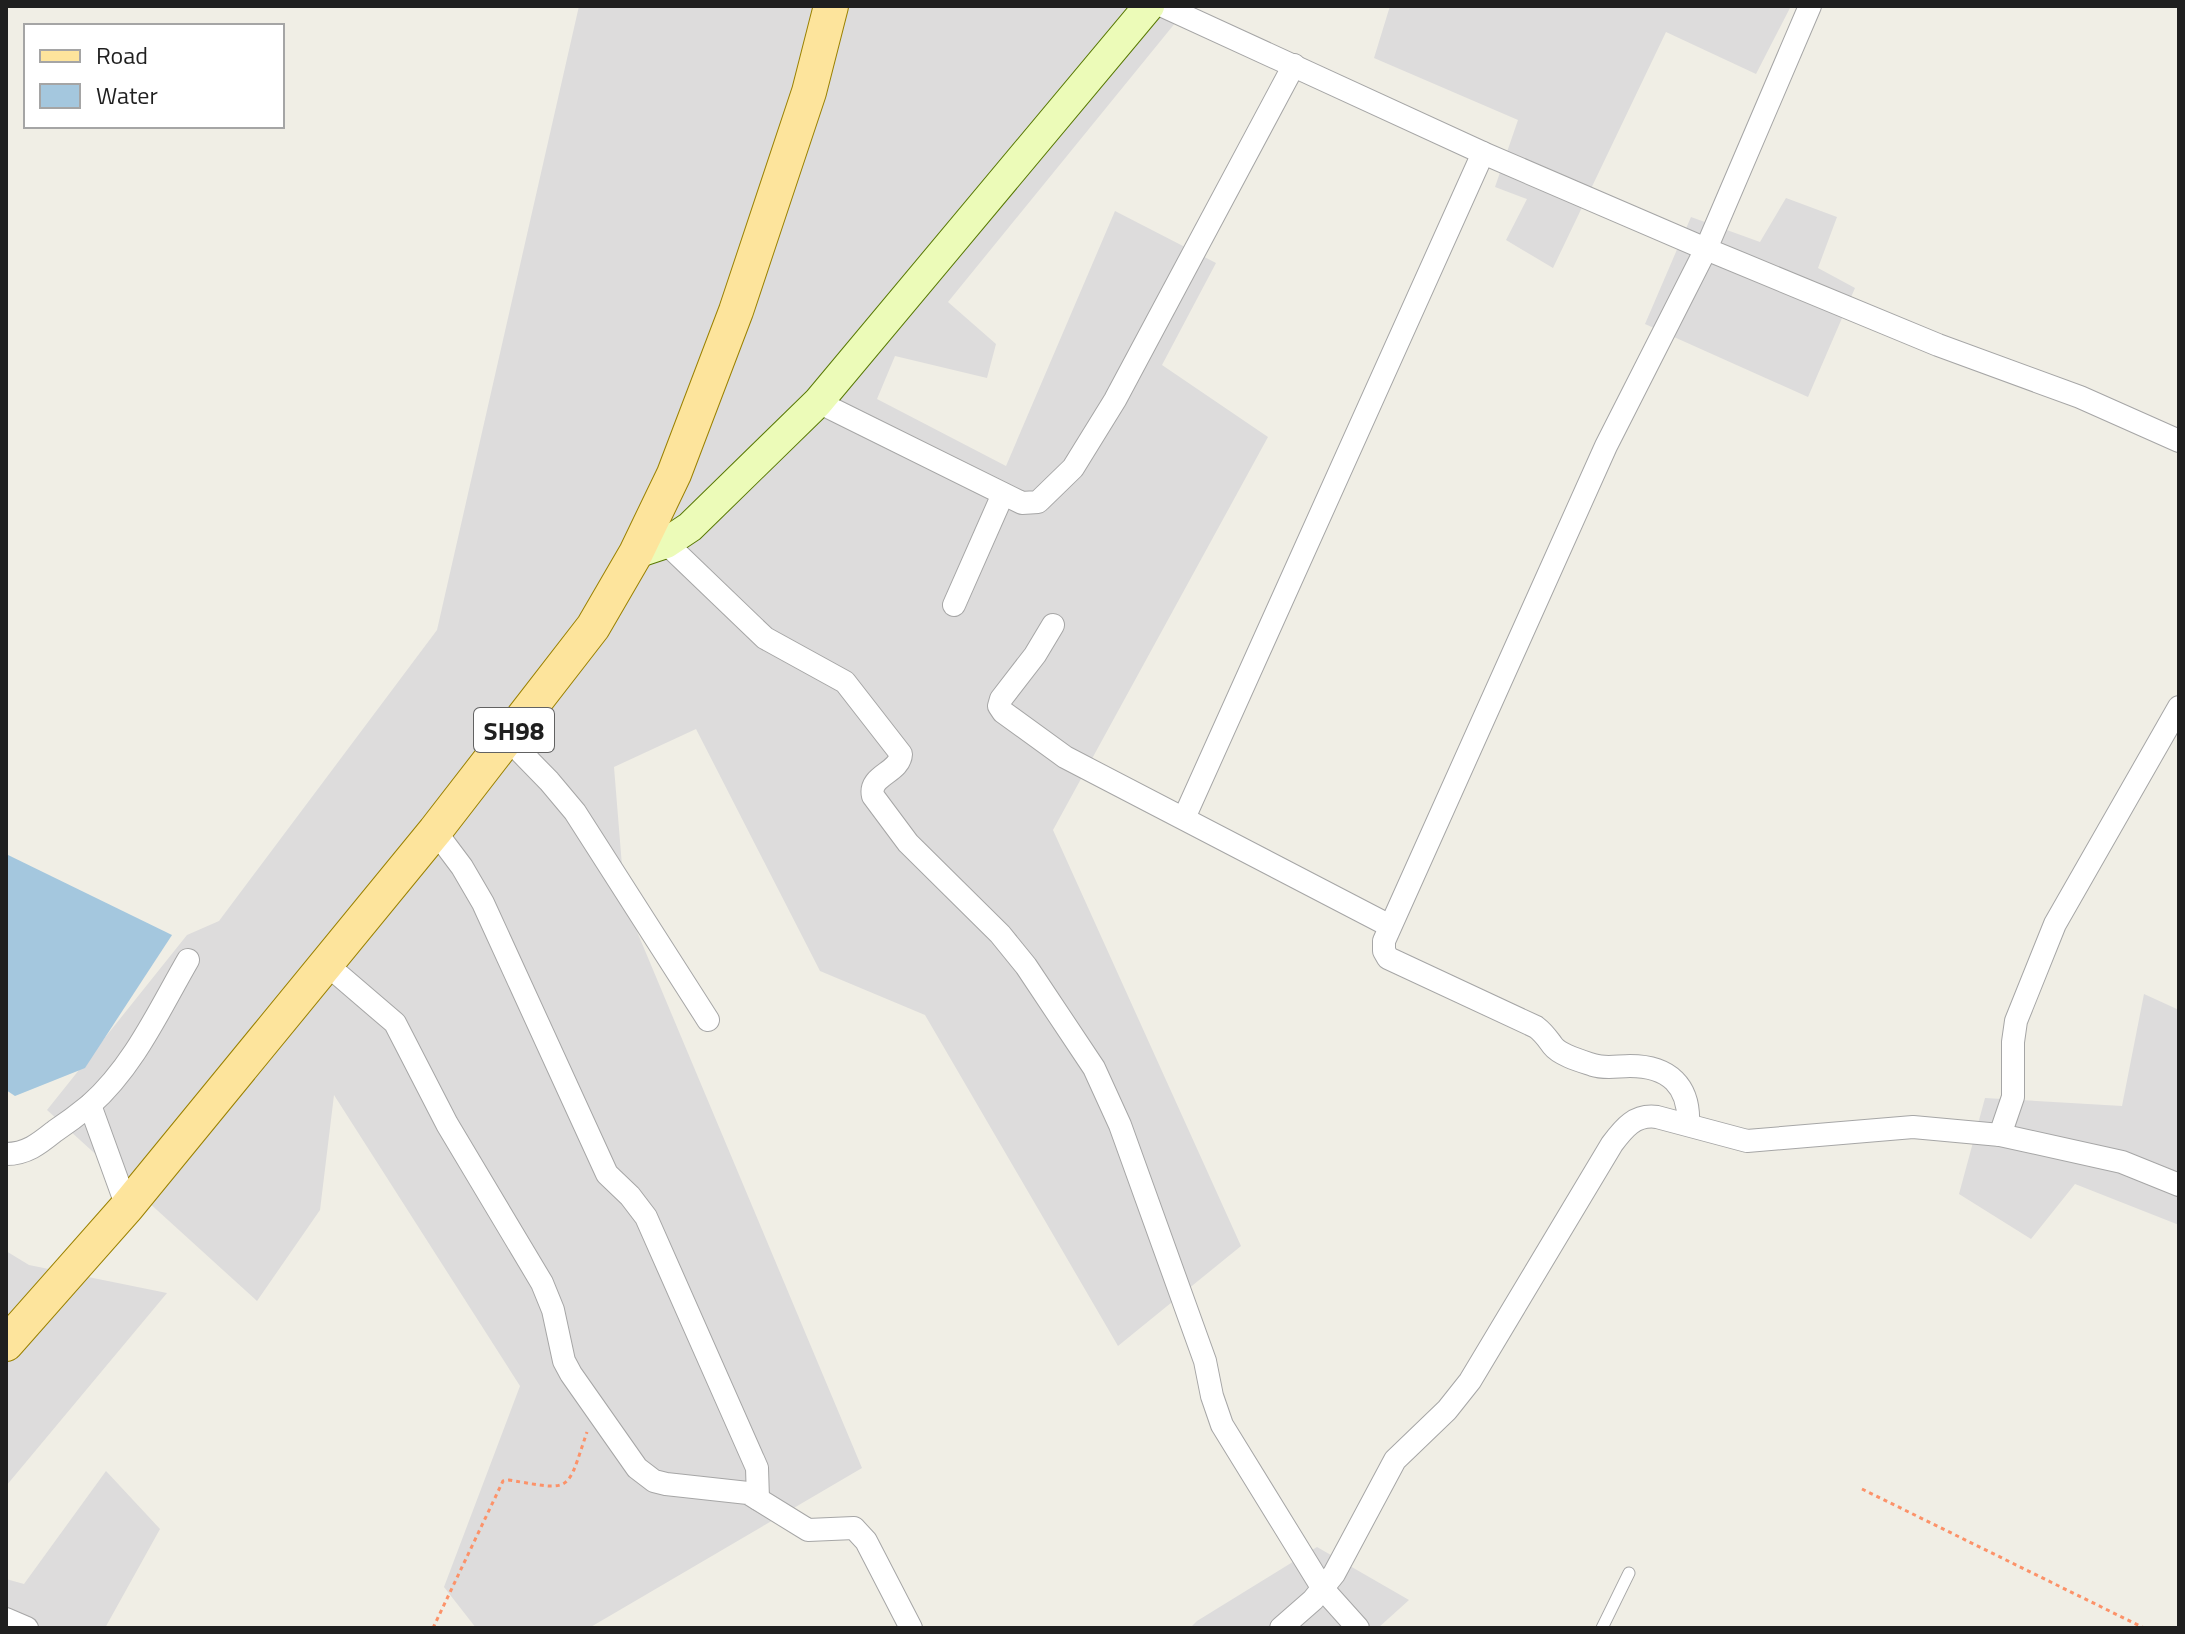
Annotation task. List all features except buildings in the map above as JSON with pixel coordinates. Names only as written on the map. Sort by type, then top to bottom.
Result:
[{"type":"main road","name":"SH98","points":[[6,1344],[127,1207],[435,831],[651,548],[674,474],[736,311],[809,92],[831,6]]},
{"type":"street","points":[[1149,6],[818,402],[690,527],[651,548],[765,638],[845,682],[901,754],[899,763],[874,783],[871,789],[873,796],[908,843],[1000,934],[1044,992],[1094,1068],[1120,1125],[1205,1361],[1222,1425],[1323,1589],[1358,1628]]},
{"type":"street","points":[[1163,6],[1483,153],[1706,249],[1938,345],[2080,397],[2179,441]]},
{"type":"street","points":[[1688,1124],[1686,1098],[1681,1086],[1669,1076],[1633,1066],[1595,1066],[1558,1051],[1536,1027],[1388,958],[1384,941],[1606,446],[1706,249],[1810,6]]},
{"type":"street","points":[[818,402],[1022,503],[1038,502],[1073,468],[1115,400],[1294,65]]},
{"type":"street","points":[[1184,818],[1483,153]]},
{"type":"street","points":[[954,605],[1003,494]]},
{"type":"street","points":[[1053,625],[1035,655],[1001,699],[999,706],[1003,712],[1054,751],[1390,926]]},
{"type":"street","points":[[2000,1135],[2013,1097],[2016,1021],[2049,938],[2080,876],[2179,707]]},
{"type":"street","points":[[507,738],[575,812],[708,1020]]},
{"type":"street","points":[[435,831],[462,867],[483,903],[607,1174],[646,1217],[757,1468],[758,1499]]},
{"type":"street","points":[[6,1154],[19,1154],[35,1147],[90,1105],[125,1065],[188,960]]},
{"type":"street","points":[[325,963],[384,1012],[403,1034],[447,1124],[542,1283],[553,1310],[564,1361],[637,1468],[654,1481],[737,1490],[758,1499],[798,1527],[808,1530],[849,1528],[858,1531],[911,1628]]},
{"type":"street","points":[[90,1105],[127,1207]]},
{"type":"street","points":[[1281,1628],[1323,1589],[1395,1460],[1447,1410],[1470,1381],[1612,1144],[1622,1130],[1644,1116],[1688,1124],[1724,1137],[1747,1141],[1913,1127],[2000,1135],[2130,1165],[2179,1185]]},
{"type":"street","points":[[6,1619],[27,1628]]},
{"type":"lane","points":[[1602,1628],[1629,1573]]},
{"type":"path","points":[[433,1628],[498,1487],[509,1480],[557,1488],[565,1484],[572,1475],[595,1408]]},
{"type":"path","points":[[1862,1489],[2144,1628]]},
{"type":"shaded area","points":[[579,6],[1189,6],[948,302],[996,344],[987,378],[895,356],[877,399],[1006,466],[1115,211],[1216,263],[1162,365],[1268,437],[1053,830],[1241,1246],[1118,1346],[925,1015],[820,971],[696,729],[614,767],[625,903],[862,1468],[589,1628],[476,1628],[444,1587],[520,1386],[334,1095],[320,1210],[257,1301],[47,1110],[187,935],[219,921],[437,630]]},
{"type":"shaded area","points":[[1390,6],[1791,6],[1756,74],[1666,32],[1553,268],[1506,240],[1527,199],[1495,187],[1518,120],[1374,58]]},
{"type":"shaded area","points":[[1786,198],[1837,217],[1818,268],[1855,288],[1808,397],[1645,324],[1691,217],[1760,242]]},
{"type":"shaded area","points":[[2144,994],[2179,1010],[2179,1225],[2075,1184],[2031,1239],[1959,1194],[1985,1098],[2122,1106]]},
{"type":"shaded area","points":[[6,1251],[29,1265],[167,1293],[6,1486]]},
{"type":"shaded area","points":[[106,1471],[160,1529],[105,1628],[6,1628],[6,1579],[24,1584]]},
{"type":"shaded area","points":[[1317,1547],[1409,1600],[1378,1628],[1190,1628],[1197,1621]]},
{"type":"water","points":[[6,854],[172,935],[85,1068],[15,1096],[6,1090]]}]
